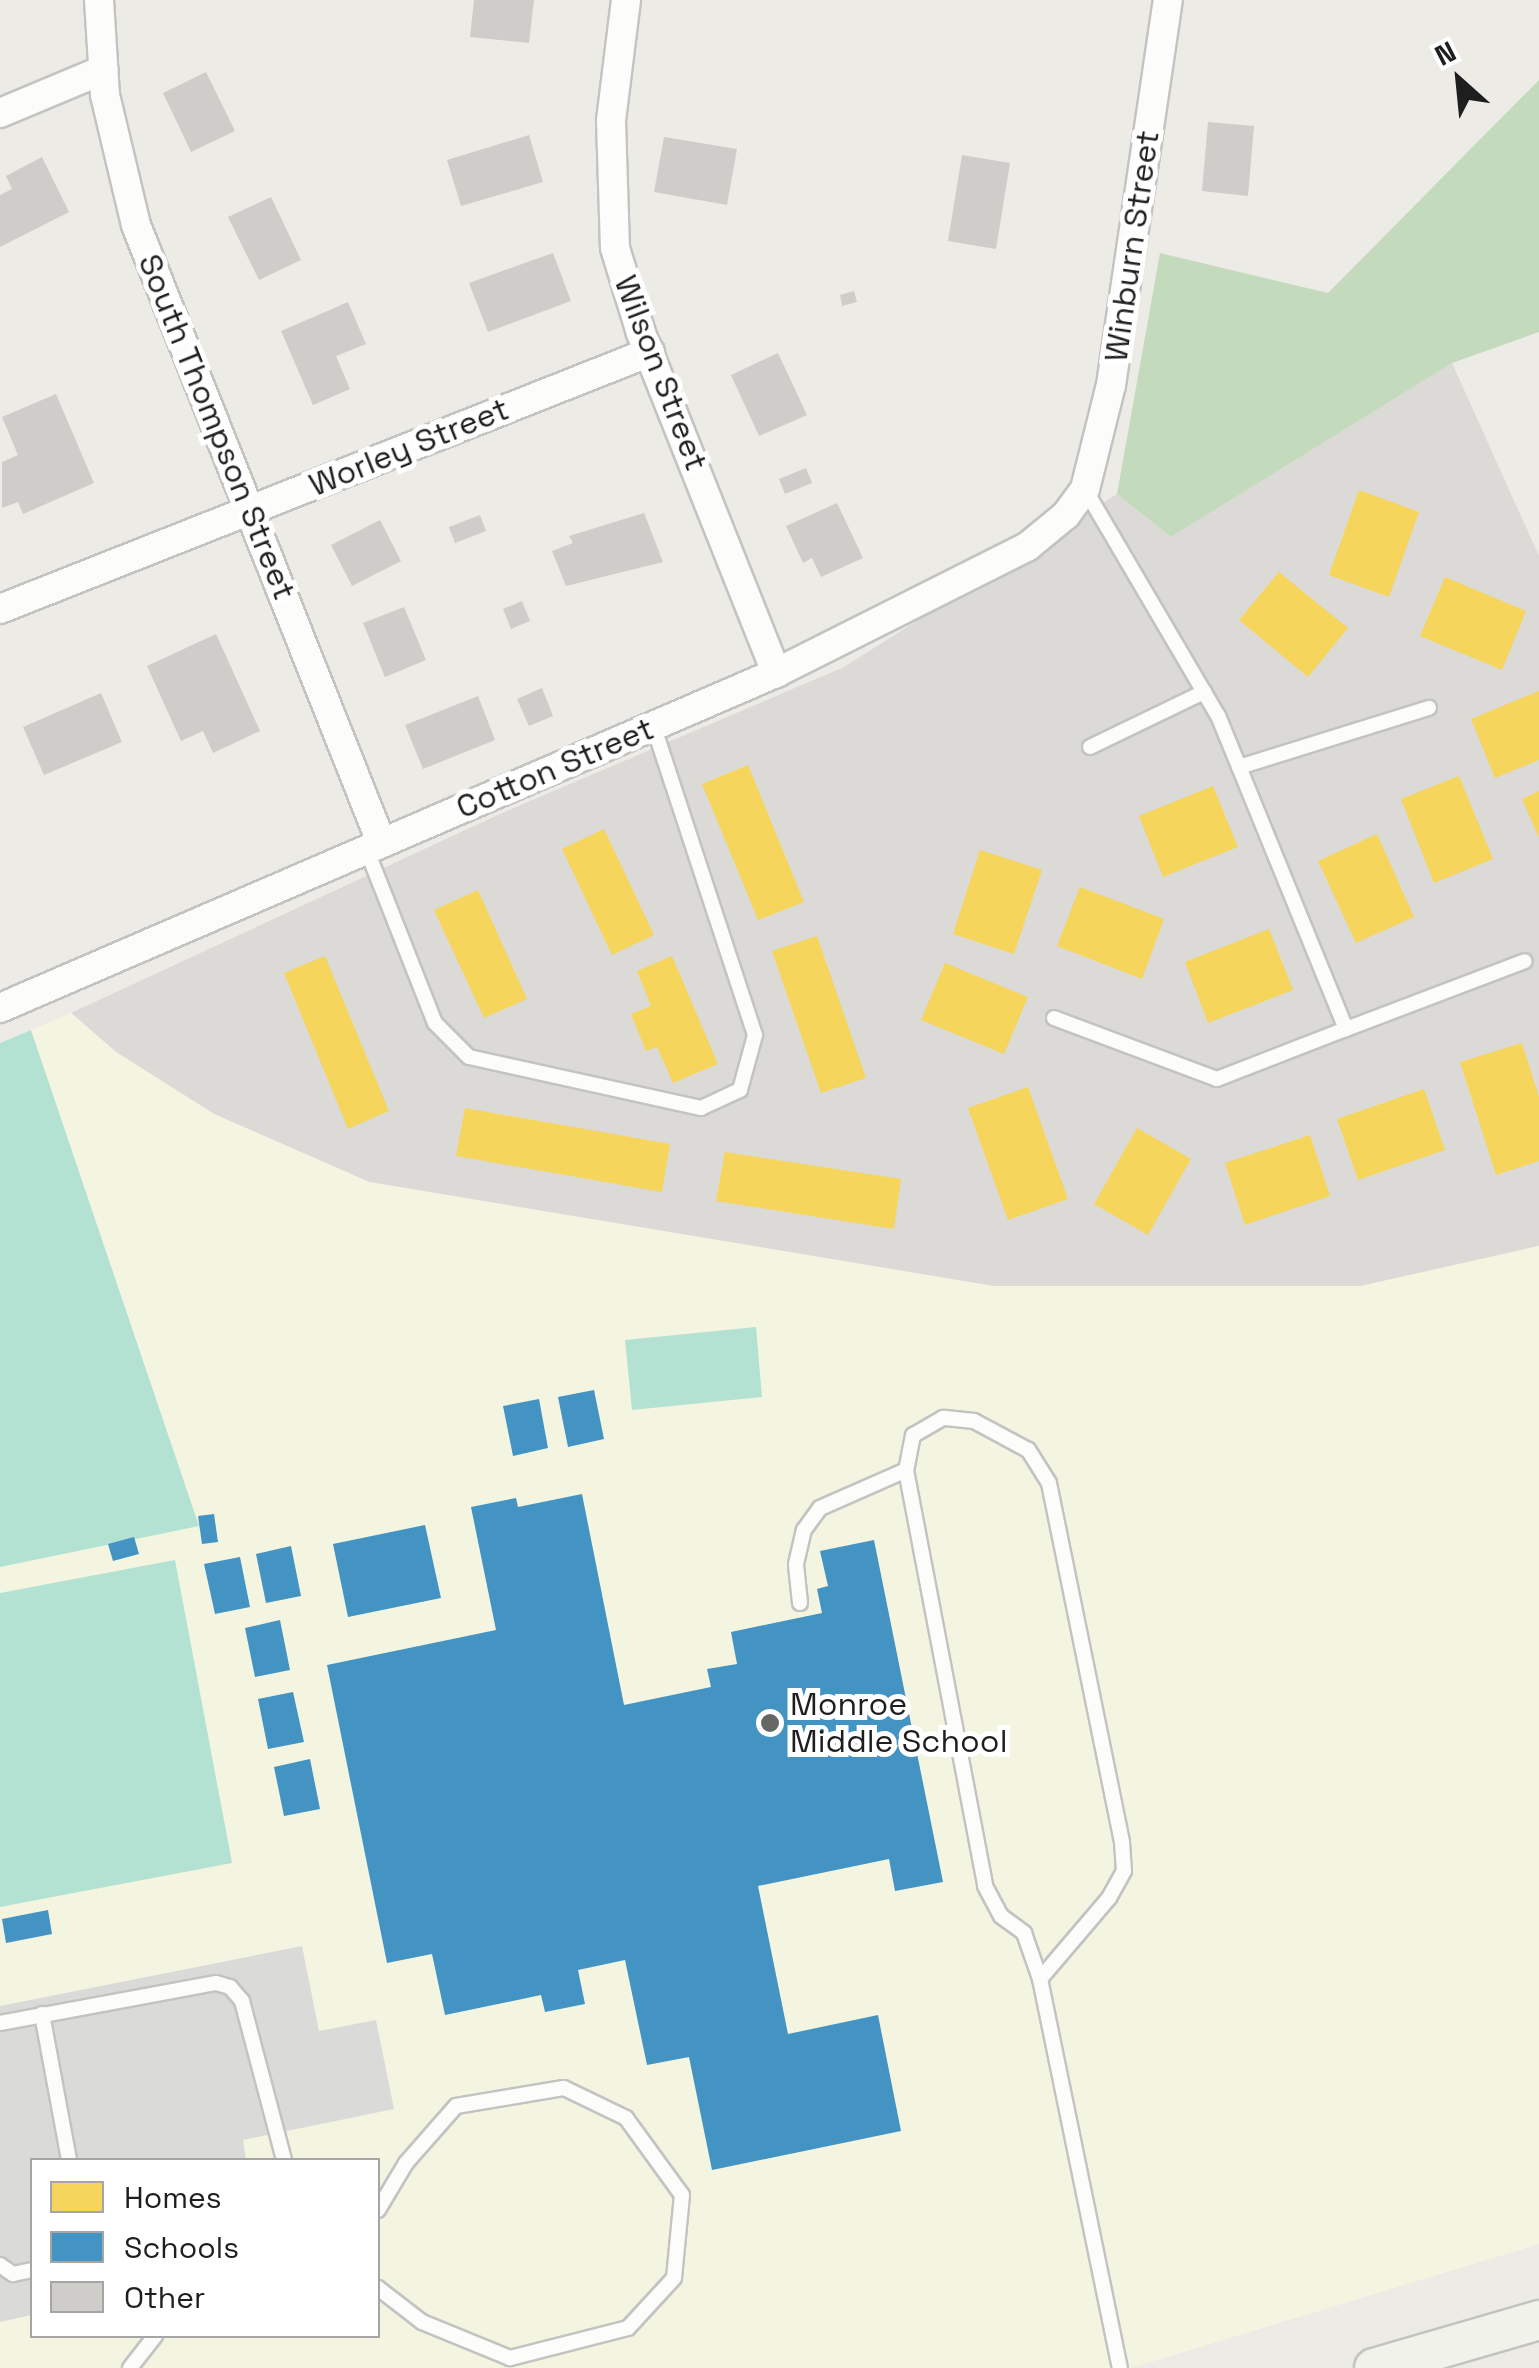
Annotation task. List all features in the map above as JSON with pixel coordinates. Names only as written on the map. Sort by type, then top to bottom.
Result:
[{"type":"street","name":"South Thompson Street","points":[[98,0],[103,70],[136,225],[251,510],[374,845]]},
{"type":"street","name":"Wilson Street","points":[[626,0],[611,121],[615,248],[650,352],[776,673]]},
{"type":"street","name":"Winburn Street","points":[[1085,489],[1112,385],[1168,0]]},
{"type":"street","points":[[0,114],[103,70]]},
{"type":"street","name":"Worley Street","points":[[0,609],[650,352]]},
{"type":"street","name":"Cotton Street","points":[[0,1008],[776,673],[1027,547],[1085,489]]},
{"type":"street","points":[[1374,2368],[1539,2320]]},
{"type":"lane","points":[[1085,489],[1204,692],[1239,767],[1346,1029]]},
{"type":"lane","points":[[1090,746],[1204,692]]},
{"type":"lane","points":[[1239,767],[1429,708]]},
{"type":"lane","points":[[374,845],[435,1023],[470,1057],[701,1108],[740,1090],[755,1035],[654,726]]},
{"type":"lane","points":[[1054,1018],[1216,1078],[1525,961]]},
{"type":"lane","points":[[1040,1979],[1124,1871],[1049,1483],[1028,1450],[974,1421],[943,1418],[913,1435],[906,1470],[985,1886],[1001,1916],[1024,1933],[1040,1979],[1120,2368]]},
{"type":"lane","points":[[800,1603],[796,1564],[804,1530],[820,1508],[906,1470]]},
{"type":"lane","points":[[0,2023],[216,1982],[230,1987],[242,2001],[283,2158]]},
{"type":"lane","points":[[42,2014],[69,2158]]},
{"type":"lane","points":[[380,2207],[406,2163],[456,2106],[564,2088],[626,2118],[682,2195],[674,2278],[628,2328],[510,2358],[422,2322],[380,2290]]},
{"type":"lane","points":[[0,2264],[13,2274],[30,2270]]},
{"type":"lane","points":[[130,2368],[153,2338]]},
{"type":"shaded area","points":[[1452,363],[1539,556],[1539,1246],[1361,1286],[993,1286],[369,1182],[214,1114],[116,1052],[71,1013],[500,814],[844,667],[1117,494],[1171,537]]},
{"type":"shaded area","name":"Monroe Middle School","points":[[71,1013],[116,1052],[214,1114],[369,1182],[993,1286],[1361,1286],[1539,1246],[1539,2244],[1131,2368],[0,2368],[0,1043]]},
{"type":"shaded area","points":[[302,1946],[319,2031],[376,2020],[394,2109],[243,2140],[246,2158],[30,2158],[30,2315],[0,2322],[0,2006]]},
{"type":"green space","points":[[1539,80],[1539,332],[1452,363],[1171,537],[1117,494],[1160,253],[1328,293]]},
{"type":"green space","points":[[31,1030],[199,1526],[0,1567],[0,1043]]},
{"type":"green space","points":[[756,1327],[762,1397],[632,1410],[625,1340]]},
{"type":"green space","points":[[175,1560],[232,1863],[0,1907],[0,1593]]},
{"type":"building: Homes","points":[[1359,490],[1419,512],[1389,597],[1329,575]]},
{"type":"building: Homes","points":[[1279,572],[1348,628],[1308,677],[1239,620]]},
{"type":"building: Homes","points":[[1445,577],[1526,611],[1502,670],[1420,636]]},
{"type":"building: Homes","points":[[1539,691],[1539,760],[1495,778],[1471,719]]},
{"type":"building: Homes","points":[[748,765],[804,902],[758,920],[702,784]]},
{"type":"building: Homes","points":[[1459,776],[1493,859],[1434,883],[1401,799]]},
{"type":"building: Homes","points":[[1213,786],[1238,847],[1163,877],[1139,816]]},
{"type":"building: Homes","points":[[1539,791],[1539,838],[1522,799]]},
{"type":"building: Homes","points":[[604,829],[654,935],[612,955],[562,849]]},
{"type":"building: Homes","points":[[1377,834],[1414,917],[1356,943],[1318,861]]},
{"type":"building: Homes","points":[[980,850],[1042,870],[1014,954],[953,934]]},
{"type":"building: Homes","points":[[1080,887],[1164,919],[1142,979],[1057,946]]},
{"type":"building: Homes","points":[[478,890],[527,999],[484,1018],[434,910]]},
{"type":"building: Homes","points":[[1269,929],[1293,990],[1208,1023],[1185,962]]},
{"type":"building: Homes","points":[[817,936],[866,1078],[821,1093],[772,951]]},
{"type":"building: Homes","points":[[325,956],[389,1111],[348,1129],[284,973]]},
{"type":"building: Homes","points":[[672,956],[718,1064],[673,1083],[657,1047],[646,1051],[631,1014],[651,1006],[637,971]]},
{"type":"building: Homes","points":[[945,963],[1028,997],[1004,1054],[921,1020]]},
{"type":"building: Homes","points":[[1522,1043],[1539,1097],[1539,1161],[1496,1175],[1460,1062]]},
{"type":"building: Homes","points":[[1028,1087],[1068,1199],[1008,1220],[968,1108]]},
{"type":"building: Homes","points":[[1424,1089],[1445,1150],[1358,1180],[1337,1119]]},
{"type":"building: Homes","points":[[465,1108],[670,1144],[662,1192],[456,1156]]},
{"type":"building: Homes","points":[[1137,1128],[1191,1159],[1148,1235],[1094,1204]]},
{"type":"building: Homes","points":[[1310,1135],[1330,1196],[1245,1225],[1225,1163]]},
{"type":"building: Homes","points":[[725,1152],[901,1179],[894,1229],[716,1201]]},
{"type":"building: Schools","points":[[594,1390],[604,1439],[568,1447],[558,1397]]},
{"type":"building: Schools","points":[[539,1399],[548,1448],[513,1456],[503,1406]]},
{"type":"building: Schools","points":[[582,1494],[624,1705],[711,1687],[707,1669],[737,1664],[731,1632],[822,1613],[817,1589],[828,1586],[820,1551],[874,1540],[943,1882],[895,1891],[889,1859],[758,1886],[788,2034],[878,2015],[901,2131],[712,2170],[689,2057],[647,2065],[625,1960],[578,1970],[585,2004],[545,2012],[541,1995],[445,2015],[432,1954],[387,1963],[327,1665],[496,1630],[471,1507],[516,1498],[518,1507]]},
{"type":"building: Schools","points":[[214,1514],[218,1542],[202,1544],[198,1516]]},
{"type":"building: Schools","points":[[425,1525],[441,1598],[348,1617],[333,1544]]},
{"type":"building: Schools","points":[[134,1537],[139,1554],[113,1561],[108,1544]]},
{"type":"building: Schools","points":[[291,1546],[301,1596],[266,1603],[256,1554]]},
{"type":"building: Schools","points":[[240,1557],[250,1607],[215,1614],[204,1564]]},
{"type":"building: Schools","points":[[280,1620],[290,1670],[255,1677],[245,1628]]},
{"type":"building: Schools","points":[[293,1692],[304,1742],[268,1749],[258,1699]]},
{"type":"building: Schools","points":[[310,1759],[320,1809],[284,1816],[274,1767]]},
{"type":"building: Schools","points":[[48,1910],[52,1934],[6,1943],[2,1919]]},
{"type":"building: Other","points":[[474,0],[534,0],[529,43],[470,37]]},
{"type":"building: Other","points":[[206,72],[235,131],[191,152],[163,93]]},
{"type":"building: Other","points":[[1208,122],[1254,126],[1248,196],[1202,191]]},
{"type":"building: Other","points":[[529,135],[543,182],[461,206],[447,160]]},
{"type":"building: Other","points":[[664,137],[737,149],[727,205],[654,192]]},
{"type":"building: Other","points":[[962,155],[1010,163],[996,249],[948,241]]},
{"type":"building: Other","points":[[42,157],[69,212],[0,247],[0,195],[12,189],[6,176]]},
{"type":"building: Other","points":[[271,197],[301,260],[259,280],[228,217]]},
{"type":"building: Other","points":[[553,253],[571,301],[488,332],[469,283]]},
{"type":"building: Other","points":[[854,291],[857,302],[842,306],[840,295]]},
{"type":"building: Other","points":[[348,302],[366,344],[336,356],[350,389],[313,405],[281,331]]},
{"type":"building: Other","points":[[778,353],[807,415],[759,436],[731,375]]},
{"type":"building: Other","points":[[56,394],[94,483],[23,514],[18,502],[2,508],[2,462],[18,455],[2,417]]},
{"type":"building: Other","points":[[806,468],[812,483],[785,494],[779,479]]},
{"type":"building: Other","points":[[837,503],[863,558],[821,577],[812,558],[803,563],[786,526]]},
{"type":"building: Other","points":[[644,513],[663,562],[566,586],[552,551],[573,543],[569,536]]},
{"type":"building: Other","points":[[480,515],[486,531],[455,543],[449,527]]},
{"type":"building: Other","points":[[380,520],[401,561],[352,586],[331,545]]},
{"type":"building: Other","points":[[522,601],[530,621],[511,629],[503,609]]},
{"type":"building: Other","points":[[404,607],[426,660],[385,677],[363,623]]},
{"type":"building: Other","points":[[216,634],[260,731],[213,753],[203,731],[181,741],[147,666]]},
{"type":"building: Other","points":[[542,688],[553,716],[529,726],[517,699]]},
{"type":"building: Other","points":[[101,693],[122,742],[44,775],[23,727]]},
{"type":"building: Other","points":[[478,696],[495,740],[423,769],[405,725]]},
{"type":"place","name":"Monroe Middle School","points":[[770,1723]]}]
